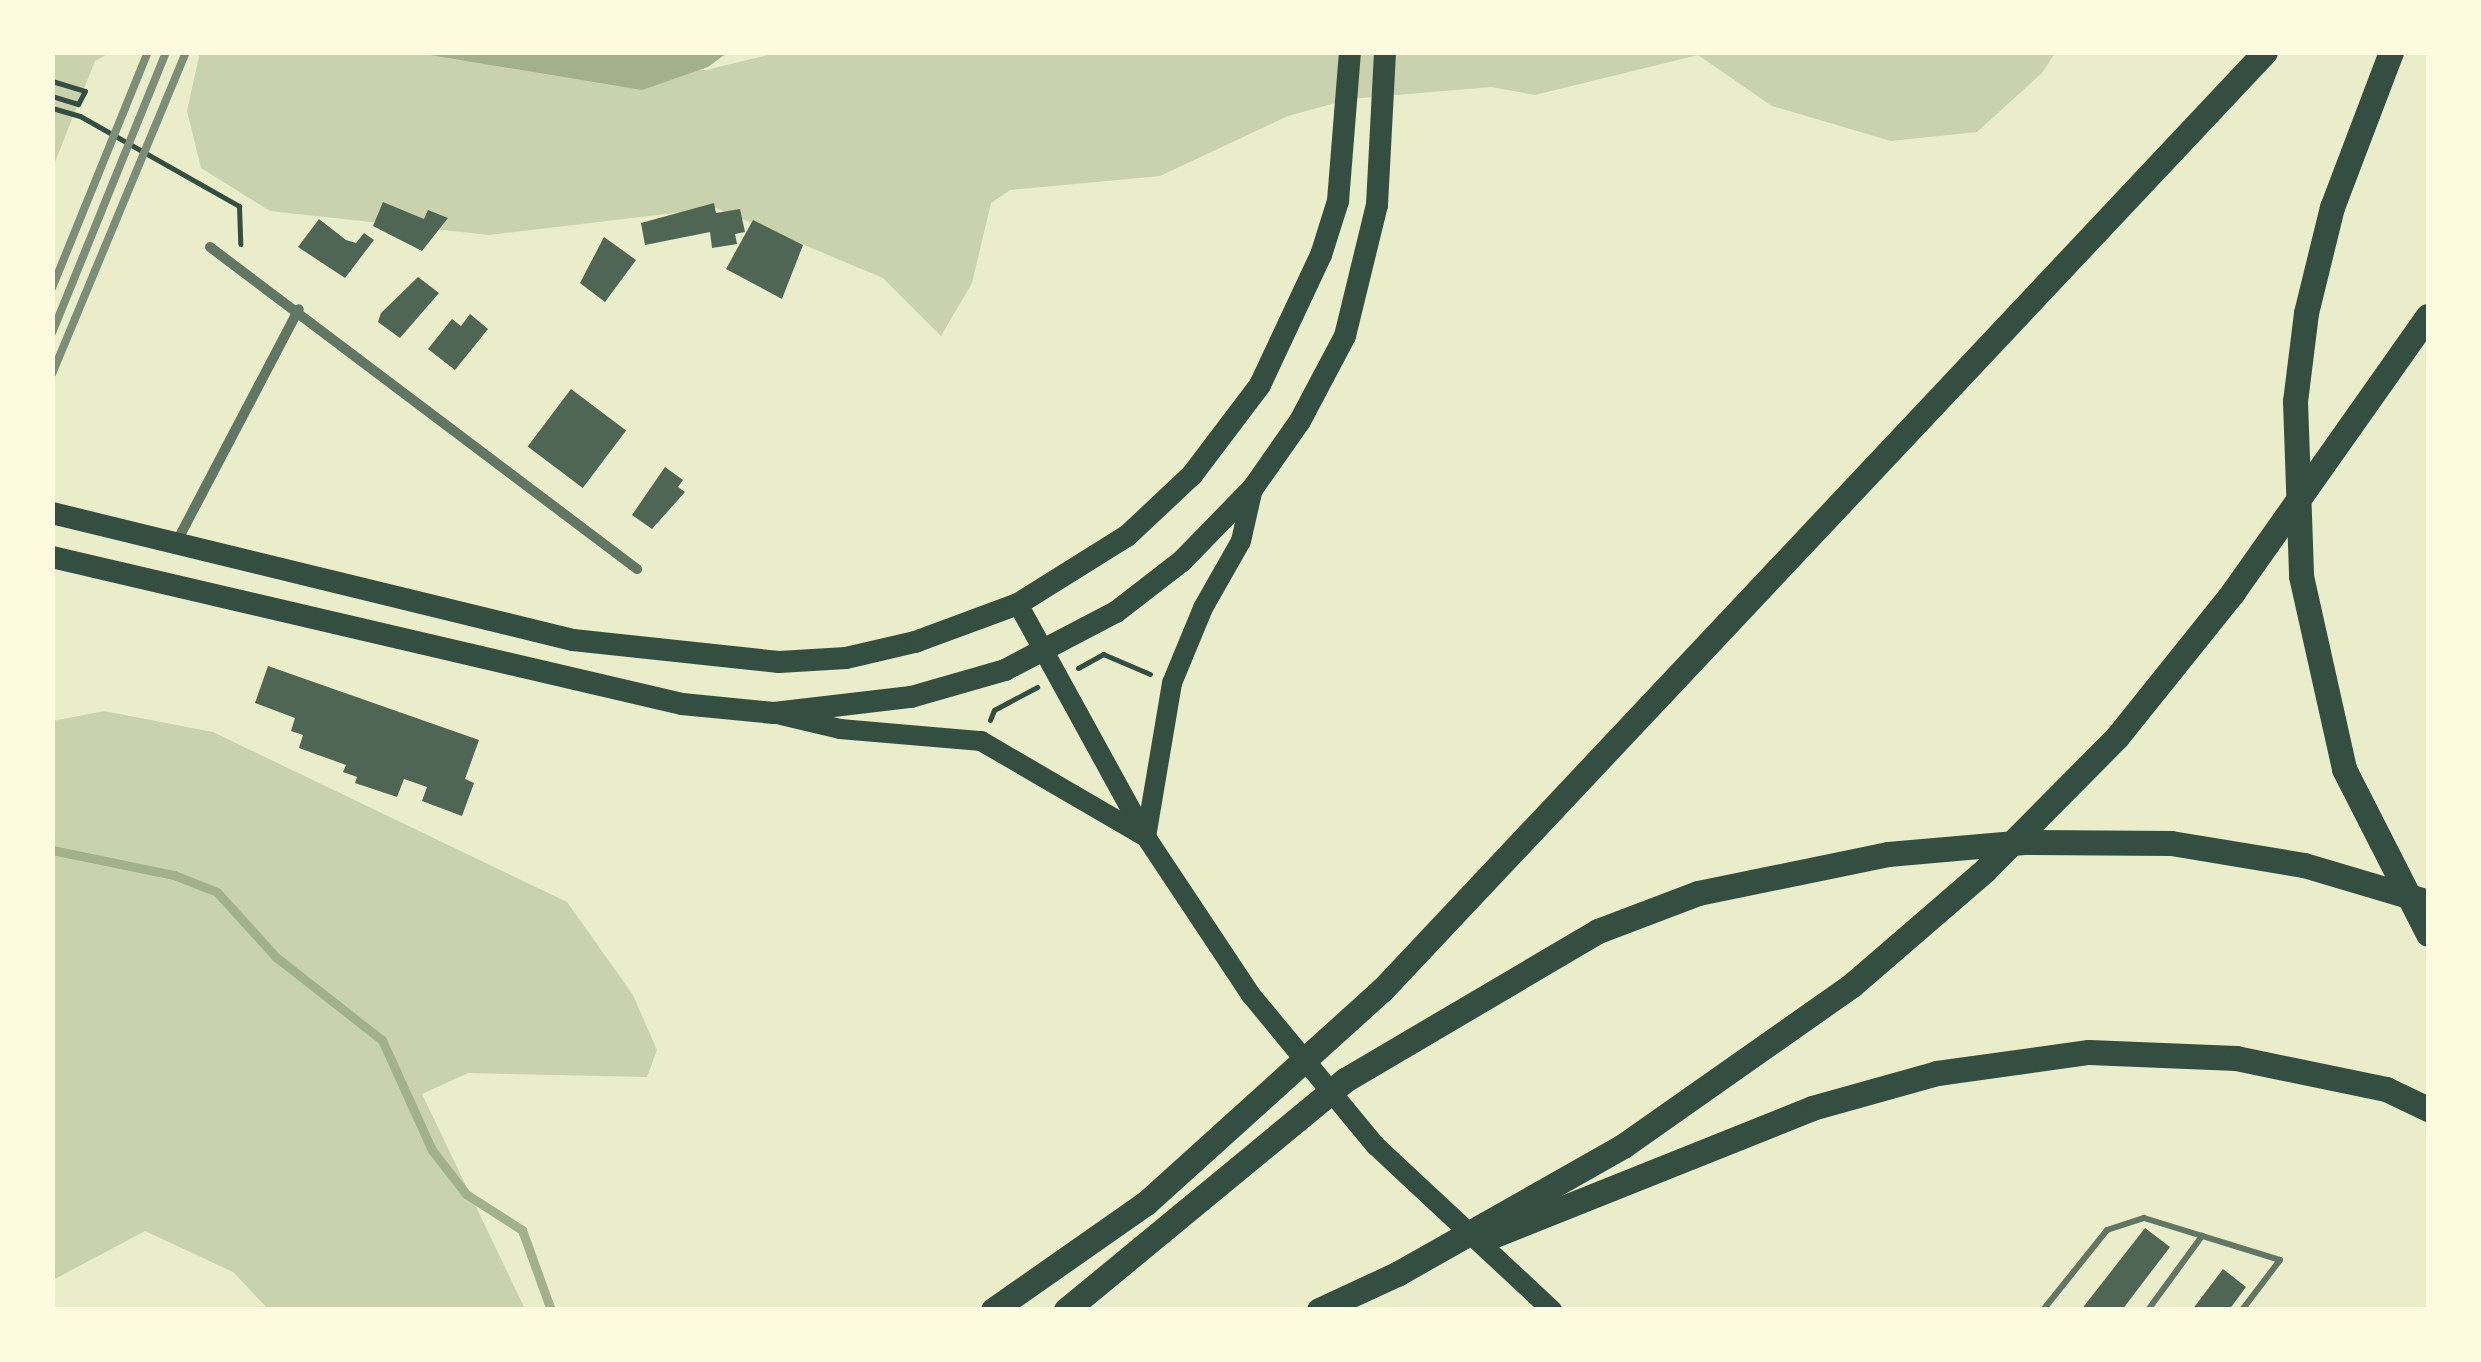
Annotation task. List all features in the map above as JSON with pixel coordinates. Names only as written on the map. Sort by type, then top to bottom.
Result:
[{"type":"highway","points":[[993,1310],[1146,1203],[1382,990],[2265,52]]},
{"type":"highway","points":[[2391,52],[2332,206],[2306,313],[2295,401],[2301,576],[2319,675],[2344,769],[2428,934]]},
{"type":"highway","points":[[1397,1274],[1624,1146],[1723,1079],[1852,984],[1985,870],[2116,737],[2233,592],[2428,316]]},
{"type":"highway","points":[[1066,1310],[1345,1080],[1510,978],[1598,931],[1698,893],[1888,854],[2026,842],[2170,843],[2304,865],[2428,902]]},
{"type":"highway","points":[[1319,1310],[1397,1274],[1812,1108],[1937,1073],[2089,1052],[2236,1058],[2386,1089],[2428,1109]]},
{"type":"main road","points":[[52,513],[572,640],[779,662],[846,658],[914,642],[1018,604],[1128,536],[1192,474],[1260,384],[1320,255],[1338,201],[1350,116],[1350,52]]},
{"type":"main road","points":[[774,713],[911,697],[1045,654],[1116,612],[1182,561],[1253,488],[1300,420],[1345,336],[1377,205],[1385,52]]},
{"type":"main road","points":[[1146,837],[1172,683],[1241,541],[1253,488]]},
{"type":"main road","points":[[52,557],[497,665],[682,704],[774,713],[840,729],[981,741],[1146,837]]},
{"type":"main road","points":[[1018,604],[1146,837],[1252,995],[1376,1146],[1552,1310]]},
{"type":"street","points":[[210,247],[299,309],[636,568]]},
{"type":"street","points":[[176,545],[299,309]]},
{"type":"lane","points":[[2043,1310],[2107,1230],[2144,1218],[2280,1260],[2242,1310]]},
{"type":"lane","points":[[2148,1310],[2202,1236]]},
{"type":"path","points":[[52,81],[84,90],[78,104],[52,96]]},
{"type":"path","points":[[52,108],[184,172],[239,206],[240,244]]},
{"type":"shaded area","points":[[200,52],[475,52],[547,69],[706,70],[780,52],[2055,53],[2042,73],[1977,132],[1891,141],[1772,106],[1698,55],[1535,95],[1491,87],[1350,99],[1288,116],[1160,176],[1010,190],[991,203],[972,283],[941,336],[883,278],[716,208],[489,235],[270,211],[201,168],[187,111]]},
{"type":"shaded area","points":[[53,53],[109,53],[95,61],[53,167]]},
{"type":"shaded area","points":[[418,53],[727,53],[708,67],[642,90]]},
{"type":"shaded area","points":[[104,711],[213,732],[567,902],[633,995],[657,1050],[647,1077],[468,1073],[422,1094],[525,1309],[268,1309],[233,1272],[145,1231],[53,1280],[53,721]]},
{"type":"building","points":[[383,202],[424,219],[428,210],[448,218],[422,251],[373,226]]},
{"type":"building","points":[[714,203],[716,213],[740,209],[745,232],[735,234],[737,244],[712,248],[710,232],[645,245],[641,223]]},
{"type":"building","points":[[319,219],[346,240],[356,243],[364,233],[374,240],[345,278],[298,247]]},
{"type":"building","points":[[753,220],[803,245],[782,299],[726,269]]},
{"type":"building","points":[[604,237],[636,260],[605,302],[580,283]]},
{"type":"building","points":[[418,277],[439,293],[400,338],[378,322],[381,313]]},
{"type":"building","points":[[470,314],[488,329],[455,370],[428,349],[452,319],[461,326]]},
{"type":"building","points":[[571,389],[626,431],[583,488],[528,447]]},
{"type":"building","points":[[665,467],[683,480],[678,487],[685,492],[652,529],[632,515]]},
{"type":"building","points":[[268,666],[479,740],[465,779],[474,783],[462,816],[422,801],[427,787],[404,779],[397,797],[355,783],[357,777],[343,772],[346,765],[299,748],[303,735],[291,731],[295,718],[255,703]]},
{"type":"building","points":[[2145,1228],[2170,1247],[2122,1310],[2081,1310]]},
{"type":"building","points":[[2223,1269],[2246,1287],[2229,1310],[2192,1310]]},
{"type":"waterway","points":[[52,850],[174,875],[217,892],[276,957],[382,1040],[432,1150],[466,1194],[522,1230],[551,1310]]},
{"type":"railway","points":[[52,288],[148,52]]},
{"type":"railway","points":[[52,333],[166,52]]},
{"type":"railway","points":[[52,374],[186,52]]}]
